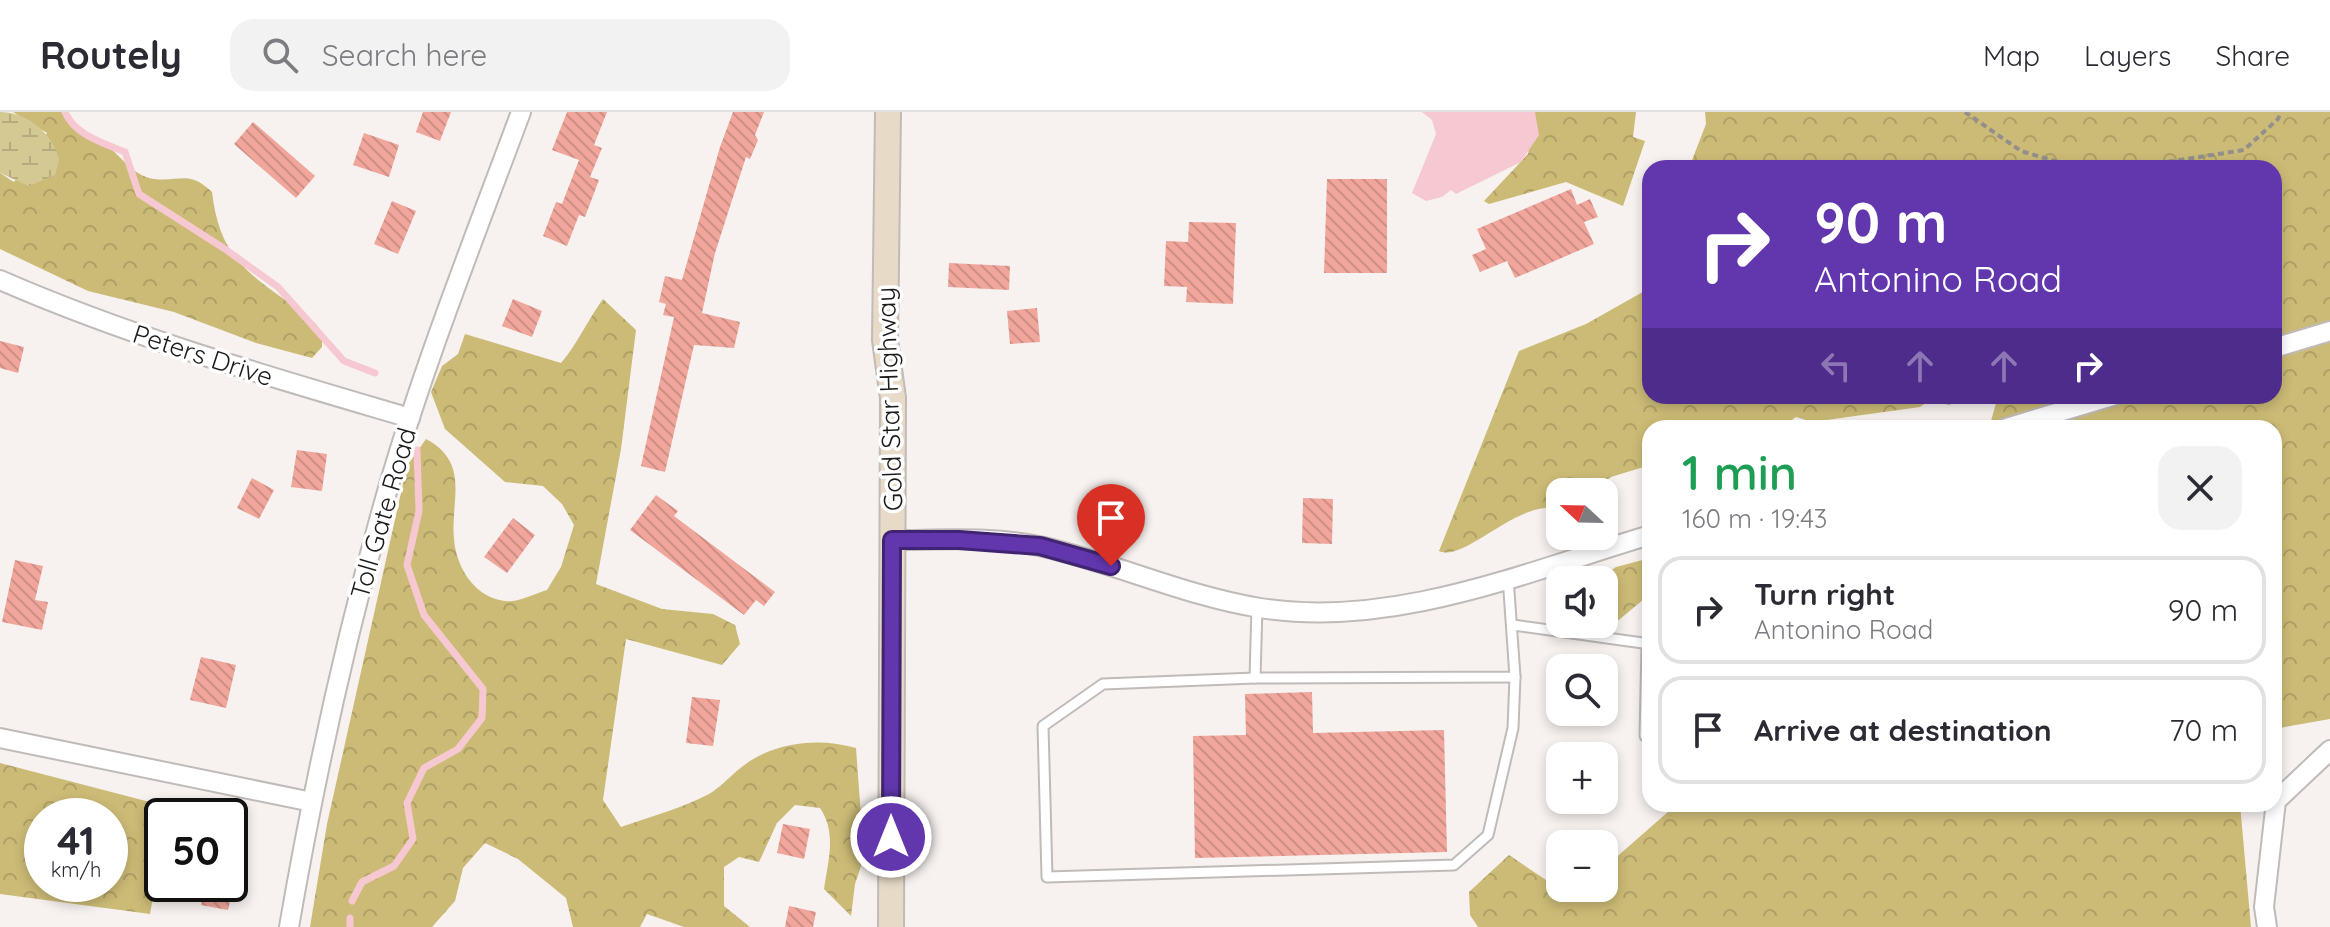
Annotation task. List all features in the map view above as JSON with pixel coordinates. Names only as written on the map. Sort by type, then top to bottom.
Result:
[{"type":"main road","name":"Gold Star Highway","points":[[888,112],[885,340],[893,398],[891,927]]},
{"type":"street","name":"Toll Gate Road","points":[[289,927],[312,802],[366,570],[410,418],[521,112]]},
{"type":"street","name":"Peters Drive","points":[[0,280],[81,315],[168,345],[410,418]]},
{"type":"street","points":[[2282,346],[2330,331]]},
{"type":"street","points":[[2033,420],[2086,404]]},
{"type":"street","points":[[892,540],[959,540],[1040,546],[1193,592],[1257,607],[1341,611],[1422,601],[1642,537]]},
{"type":"street","points":[[0,738],[312,802]]},
{"type":"street","points":[[2282,795],[2330,750]]},
{"type":"street","points":[[2267,927],[2264,907],[2275,812]]},
{"type":"lane","points":[[1508,577],[1515,677],[1513,728],[1488,835],[1454,865],[1047,877],[1043,726],[1103,684],[1255,678],[1515,677]]},
{"type":"lane","points":[[1255,678],[1257,607]]},
{"type":"lane","points":[[1513,625],[1642,643]]},
{"type":"path","points":[[1965,112],[2021,151],[2051,160]]},
{"type":"path","points":[[2180,160],[2244,150],[2278,119],[2281,112]]},
{"type":"green space","points":[[0,112],[29,120],[45,133],[59,160],[55,175],[29,186],[0,173]]},
{"type":"green space","points":[[13,112],[68,112],[81,128],[141,175],[163,180],[184,178],[204,185],[212,192],[224,239],[234,256],[246,270],[315,323],[322,332],[322,347],[312,358],[256,343],[174,312],[88,291],[0,249],[0,173],[14,182],[47,133]]},
{"type":"green space","points":[[1533,112],[1636,112],[1633,137],[1645,141],[1623,206],[1566,182],[1489,204],[1484,201],[1528,154]]},
{"type":"green space","points":[[1705,112],[2330,112],[2330,719],[2282,728],[2282,420],[1991,420],[1996,404],[2282,404],[2282,160],[1692,160],[1706,124]]},
{"type":"green space","points":[[1642,292],[1642,404],[1924,404],[1826,420],[1796,417],[1792,420],[1642,420],[1642,467],[1609,478],[1546,478],[1546,508],[1510,521],[1463,548],[1439,551],[1519,351],[1586,324]]},
{"type":"green space","points":[[603,299],[636,330],[621,449],[596,584],[662,609],[713,614],[735,625],[740,644],[722,665],[626,639],[603,800],[621,827],[709,794],[755,758],[783,747],[827,743],[856,748],[864,857],[855,884],[851,916],[824,889],[830,837],[820,808],[795,805],[777,823],[759,862],[739,857],[724,867],[724,906],[750,927],[684,927],[647,914],[640,927],[573,927],[566,898],[518,859],[485,843],[463,868],[455,901],[432,927],[310,927],[327,824],[407,466],[426,439],[449,459],[454,471],[453,525],[459,560],[476,587],[494,599],[515,601],[547,590],[561,567],[574,525],[562,504],[543,486],[505,482],[445,429],[431,392],[442,366],[458,354],[465,334],[561,363]]},
{"type":"green space","points":[[1642,560],[1642,601],[1618,621],[1618,566]]},
{"type":"green space","points":[[0,763],[144,800],[144,902],[152,902],[150,914],[60,902],[128,902],[128,798],[24,798],[24,897],[0,894]]},
{"type":"green space","points":[[1668,812],[2241,812],[2251,927],[1478,927],[1470,915],[1469,892],[1509,855],[1546,880],[1546,902],[1618,902],[1618,856]]},
{"type":"shaded area","points":[[1422,112],[1535,112],[1539,135],[1521,162],[1456,194],[1451,190],[1442,197],[1426,201],[1412,193],[1436,134],[1432,120]]},
{"type":"building","points":[[423,112],[451,112],[440,141],[416,132]]},
{"type":"building","points":[[567,112],[607,112],[594,145],[602,148],[590,177],[599,180],[585,217],[579,215],[567,246],[543,236],[556,202],[562,204],[579,160],[552,150]]},
{"type":"building","points":[[733,112],[764,112],[755,135],[758,140],[750,159],[746,157],[715,253],[702,313],[740,322],[734,348],[694,345],[665,472],[641,466],[674,317],[663,315],[666,304],[659,302],[665,276],[682,280]]},
{"type":"building","points":[[253,122],[315,176],[296,198],[234,144]]},
{"type":"building","points":[[364,133],[399,145],[389,177],[353,165]]},
{"type":"building","points":[[1327,179],[1387,179],[1387,273],[1324,273]]},
{"type":"building","points":[[1571,189],[1577,205],[1590,199],[1598,217],[1584,222],[1594,244],[1515,278],[1507,261],[1480,272],[1472,255],[1486,249],[1477,229]]},
{"type":"building","points":[[392,201],[416,211],[398,254],[374,244]]},
{"type":"building","points":[[1189,222],[1236,223],[1233,304],[1186,302],[1187,287],[1164,286],[1166,241],[1188,242]]},
{"type":"building","points":[[949,263],[1010,266],[1009,290],[948,287]]},
{"type":"building","points":[[513,299],[542,311],[532,337],[502,326]]},
{"type":"building","points":[[1037,308],[1040,342],[1010,344],[1007,311]]},
{"type":"building","points":[[0,341],[24,347],[18,373],[0,368]]},
{"type":"building","points":[[297,450],[327,454],[322,491],[291,487]]},
{"type":"building","points":[[252,478],[274,490],[259,519],[237,508]]},
{"type":"building","points":[[656,495],[678,511],[674,516],[775,592],[764,606],[756,600],[744,615],[630,530]]},
{"type":"building","points":[[1303,498],[1333,499],[1332,544],[1302,543]]},
{"type":"building","points":[[513,518],[535,535],[507,573],[484,557]]},
{"type":"building","points":[[15,560],[43,566],[35,600],[48,602],[42,630],[2,622]]},
{"type":"building","points":[[201,657],[236,665],[226,708],[190,700]]},
{"type":"building","points":[[1312,692],[1313,733],[1444,730],[1447,852],[1195,858],[1193,736],[1246,735],[1245,694]]},
{"type":"building","points":[[692,697],[720,700],[713,746],[686,743]]},
{"type":"building","points":[[783,824],[810,829],[804,859],[777,853]]},
{"type":"building","points":[[202,902],[230,902],[228,910],[201,905]]},
{"type":"building","points":[[789,906],[816,912],[813,927],[785,927]]},
{"type":"waterway","points":[[65,112],[83,132],[125,152],[139,194],[278,287],[344,361],[375,373]]},
{"type":"waterway","points":[[352,901],[362,882],[394,866],[413,839],[407,803],[424,768],[458,749],[482,718],[483,689],[424,615],[407,565],[419,511],[417,450]]},
{"type":"waterway","points":[[350,918],[350,927]]},
{"type":"route","points":[[891,837],[892,540],[959,540],[1040,546],[1111,566]]}]
